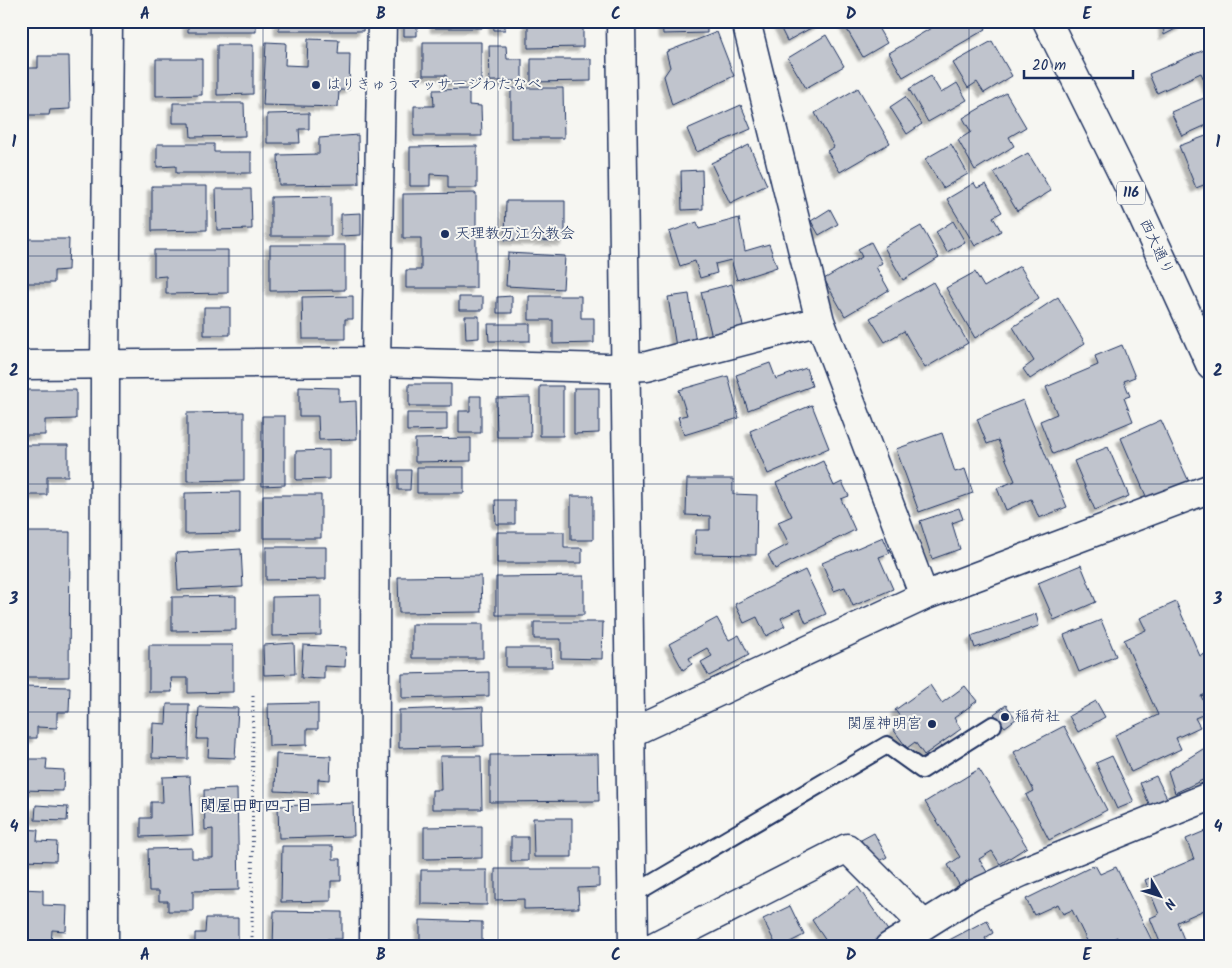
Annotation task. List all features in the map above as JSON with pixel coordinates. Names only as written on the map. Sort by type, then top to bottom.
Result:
[{"type":"main road","points":[[104,947],[105,364],[108,21]]},
{"type":"main road","points":[[374,947],[376,362],[382,21]]},
{"type":"main road","points":[[621,21],[633,947]]},
{"type":"main road","points":[[746,21],[820,321],[924,596]]},
{"type":"main road","name":"西大通り","points":[[1047,21],[1129,187],[1211,366]]},
{"type":"main road","points":[[21,365],[376,362],[608,368],[647,366],[820,321]]},
{"type":"main road","points":[[630,733],[924,596],[1211,488]]},
{"type":"main road","points":[[888,947],[972,895],[1022,872],[1211,796]]},
{"type":"main road","points":[[653,947],[847,848],[924,925]]},
{"type":"lane","points":[[632,895],[887,745],[922,770],[993,724]]},
{"type":"path","points":[[252,947],[253,694]]},
{"type":"building","points":[[188,21],[256,21],[256,32],[188,32]]},
{"type":"building","points":[[279,21],[364,21],[363,31],[279,31]]},
{"type":"building","points":[[417,21],[417,36],[404,36],[404,22]]},
{"type":"building","points":[[435,21],[482,21],[482,28],[435,28]]},
{"type":"building","points":[[493,21],[505,21],[505,30],[494,30]]},
{"type":"building","points":[[528,21],[583,21],[583,47],[528,48]]},
{"type":"building","points":[[662,21],[707,21],[707,33],[663,34]]},
{"type":"building","points":[[777,21],[824,21],[787,41]]},
{"type":"building","points":[[842,21],[874,21],[887,43],[863,57]]},
{"type":"building","points":[[943,21],[982,21],[986,29],[903,77],[889,53]]},
{"type":"building","points":[[1147,21],[1182,21],[1183,25],[1164,35],[1163,22]]},
{"type":"building","points":[[717,32],[734,76],[672,105],[664,76],[670,67],[666,52]]},
{"type":"building","points":[[826,35],[844,66],[806,88],[788,58]]},
{"type":"building","points":[[308,39],[339,40],[338,54],[350,54],[349,90],[339,90],[338,107],[263,105],[266,42],[286,43],[285,65],[307,66]]},
{"type":"building","points":[[992,41],[1012,76],[984,93],[977,82],[968,88],[953,63]]},
{"type":"building","points":[[423,42],[481,42],[481,82],[446,83],[446,75],[423,75]]},
{"type":"building","points":[[217,45],[253,45],[253,94],[217,95]]},
{"type":"building","points":[[489,46],[506,46],[507,59],[522,59],[522,81],[490,81]]},
{"type":"building","points":[[1211,47],[1211,95],[1201,73],[1157,93],[1149,74]]},
{"type":"building","points":[[38,56],[69,56],[70,109],[50,110],[49,115],[22,115],[22,68],[38,68]]},
{"type":"building","points":[[156,59],[202,59],[202,95],[156,96]]},
{"type":"building","points":[[531,59],[591,59],[591,81],[531,82]]},
{"type":"building","points":[[931,76],[941,93],[957,83],[967,100],[928,122],[909,89]]},
{"type":"building","points":[[511,88],[563,88],[564,138],[511,138]]},
{"type":"building","points":[[858,88],[890,143],[840,172],[827,151],[834,147],[815,113]]},
{"type":"building","points":[[469,89],[469,105],[481,106],[482,136],[414,136],[414,106],[434,106],[433,90]]},
{"type":"building","points":[[1006,93],[1026,127],[1009,137],[1014,146],[975,170],[958,140],[971,132],[963,118]]},
{"type":"building","points":[[1211,95],[1211,123],[1182,136],[1171,112]]},
{"type":"building","points":[[905,97],[922,124],[907,134],[890,107]]},
{"type":"building","points":[[173,103],[244,103],[245,136],[191,137],[190,123],[173,123]]},
{"type":"building","points":[[741,105],[751,129],[697,152],[687,129]]},
{"type":"building","points":[[309,113],[309,129],[299,129],[300,143],[267,143],[267,114]]},
{"type":"building","points":[[1211,134],[1211,182],[1196,188],[1179,146]]},
{"type":"building","points":[[358,135],[359,184],[279,185],[278,155],[319,154],[319,138]]},
{"type":"building","points":[[157,144],[214,144],[214,152],[251,152],[251,173],[176,173],[176,166],[157,167]]},
{"type":"building","points":[[951,144],[968,174],[943,188],[925,159]]},
{"type":"building","points":[[749,145],[767,185],[730,203],[711,163]]},
{"type":"building","points":[[477,146],[477,188],[448,188],[448,175],[430,174],[430,186],[410,186],[410,147]]},
{"type":"building","points":[[1028,153],[1051,191],[1017,211],[994,172]]},
{"type":"building","points":[[702,170],[703,209],[682,210],[681,171]]},
{"type":"building","points":[[974,183],[977,188],[986,184],[1002,212],[993,217],[1001,231],[975,246],[947,199]]},
{"type":"building","points":[[152,186],[207,186],[207,230],[152,231]]},
{"type":"building","points":[[216,189],[251,189],[252,229],[217,230]]},
{"type":"building","points":[[476,193],[476,288],[406,288],[406,270],[421,270],[421,238],[403,238],[403,194]]},
{"type":"building","points":[[331,196],[331,236],[271,236],[271,197]]},
{"type":"building","points":[[506,201],[565,201],[565,241],[505,240]]},
{"type":"building","points":[[830,209],[838,224],[819,235],[811,221]]},
{"type":"building","points":[[361,213],[361,235],[341,236],[341,214]]},
{"type":"building","points":[[739,218],[745,251],[769,244],[777,267],[737,280],[731,260],[715,264],[717,273],[700,278],[695,261],[680,266],[669,232],[697,222],[699,229]]},
{"type":"building","points":[[953,221],[965,242],[947,252],[936,232]]},
{"type":"building","points":[[921,226],[939,258],[903,280],[884,247]]},
{"type":"building","points":[[21,239],[69,239],[68,270],[54,271],[54,283],[21,283]]},
{"type":"building","points":[[871,242],[882,263],[876,267],[889,290],[845,316],[824,279],[862,257],[858,249]]},
{"type":"building","points":[[270,245],[345,245],[345,290],[270,291]]},
{"type":"building","points":[[154,250],[228,250],[228,293],[166,294],[166,276],[154,277]]},
{"type":"building","points":[[508,253],[565,256],[563,289],[506,286]]},
{"type":"building","points":[[1020,266],[1039,298],[975,338],[946,288],[975,272],[984,287]]},
{"type":"building","points":[[933,282],[968,343],[925,368],[904,331],[885,342],[870,318]]},
{"type":"building","points":[[732,284],[744,329],[712,337],[701,292]]},
{"type":"building","points":[[689,294],[696,343],[676,347],[668,297]]},
{"type":"building","points":[[353,296],[353,319],[345,319],[345,339],[303,339],[302,297]]},
{"type":"building","points":[[512,296],[512,313],[497,313],[497,297]]},
{"type":"building","points":[[529,296],[581,296],[581,318],[594,318],[594,343],[553,344],[553,320],[529,320]]},
{"type":"building","points":[[459,297],[483,297],[483,310],[459,310]]},
{"type":"building","points":[[1058,297],[1085,343],[1030,379],[1023,369],[1034,361],[1013,327]]},
{"type":"building","points":[[204,307],[230,307],[230,335],[204,335]]},
{"type":"building","points":[[465,316],[479,316],[479,338],[466,339]]},
{"type":"building","points":[[488,324],[530,324],[530,341],[489,341]]},
{"type":"building","points":[[1122,345],[1135,377],[1124,381],[1130,396],[1124,398],[1133,421],[1053,454],[1040,421],[1057,414],[1046,387],[1098,365],[1095,356]]},
{"type":"building","points":[[770,363],[776,379],[806,368],[812,386],[748,410],[736,375]]},
{"type":"building","points":[[728,376],[739,418],[684,435],[678,417],[687,415],[679,390]]},
{"type":"building","points":[[409,384],[451,384],[451,406],[409,406]]},
{"type":"building","points":[[540,386],[563,386],[563,436],[540,436]]},
{"type":"building","points":[[299,387],[339,388],[339,402],[356,401],[357,439],[319,440],[318,416],[299,416]]},
{"type":"building","points":[[574,388],[599,388],[599,433],[574,434]]},
{"type":"building","points":[[21,390],[76,390],[76,419],[45,420],[45,435],[21,435]]},
{"type":"building","points":[[470,396],[481,396],[481,433],[459,433],[459,411],[470,411]]},
{"type":"building","points":[[530,397],[531,437],[497,437],[496,398]]},
{"type":"building","points":[[1023,400],[1067,507],[1039,518],[1031,499],[1006,510],[997,488],[1015,481],[998,440],[987,444],[977,419]]},
{"type":"building","points":[[812,405],[829,448],[768,474],[750,431]]},
{"type":"building","points":[[244,412],[244,480],[187,481],[187,413]]},
{"type":"building","points":[[407,413],[447,413],[447,430],[407,431]]},
{"type":"building","points":[[262,416],[285,416],[285,485],[262,486]]},
{"type":"building","points":[[1161,420],[1190,484],[1149,503],[1121,438]]},
{"type":"building","points":[[942,433],[955,472],[965,469],[973,493],[919,512],[896,449]]},
{"type":"building","points":[[471,438],[471,461],[415,462],[415,439]]},
{"type":"building","points":[[21,445],[68,445],[68,476],[47,476],[47,495],[21,495]]},
{"type":"building","points":[[1108,447],[1129,496],[1095,510],[1074,461]]},
{"type":"building","points":[[329,450],[329,479],[296,480],[296,451]]},
{"type":"building","points":[[823,461],[834,486],[842,482],[849,496],[841,499],[855,530],[775,569],[768,555],[789,544],[778,522],[792,516],[776,483]]},
{"type":"building","points":[[417,467],[464,467],[464,493],[417,493]]},
{"type":"building","points":[[398,470],[411,470],[410,490],[398,490]]},
{"type":"building","points":[[687,479],[733,479],[733,494],[757,495],[756,555],[695,554],[696,530],[710,530],[710,516],[686,515]]},
{"type":"building","points":[[240,492],[240,533],[185,534],[185,493]]},
{"type":"building","points":[[263,495],[321,495],[321,538],[263,538]]},
{"type":"building","points":[[571,496],[593,496],[593,540],[571,540]]},
{"type":"building","points":[[495,500],[515,500],[515,524],[496,524]]},
{"type":"building","points":[[959,508],[963,519],[952,523],[960,549],[932,559],[920,521]]},
{"type":"building","points":[[21,532],[70,532],[69,677],[21,677]]},
{"type":"building","points":[[497,532],[564,532],[564,548],[582,548],[582,563],[497,563]]},
{"type":"building","points":[[883,537],[890,553],[879,557],[893,589],[853,606],[845,587],[834,591],[822,563]]},
{"type":"building","points":[[266,547],[326,547],[326,579],[266,580]]},
{"type":"building","points":[[241,549],[243,587],[178,590],[176,553]]},
{"type":"building","points":[[1081,565],[1096,602],[1054,620],[1038,583]]},
{"type":"building","points":[[805,570],[826,614],[806,623],[800,609],[781,618],[785,626],[766,636],[757,617],[744,623],[735,604]]},
{"type":"building","points":[[481,576],[482,612],[399,613],[398,577]]},
{"type":"building","points":[[584,576],[584,615],[496,615],[496,577]]},
{"type":"building","points":[[236,596],[236,630],[172,631],[172,597]]},
{"type":"building","points":[[321,596],[321,635],[272,636],[272,597]]},
{"type":"building","points":[[1176,602],[1200,656],[1208,653],[1211,659],[1211,692],[1201,696],[1209,712],[1195,718],[1200,727],[1176,738],[1181,749],[1131,772],[1115,735],[1158,715],[1124,640],[1146,630],[1140,618]]},
{"type":"building","points":[[1036,614],[1039,626],[975,648],[971,636]]},
{"type":"building","points":[[717,618],[729,640],[739,635],[749,655],[709,676],[701,662],[712,656],[707,648],[689,658],[692,664],[683,670],[669,644]]},
{"type":"building","points":[[1101,620],[1116,656],[1079,672],[1064,635]]},
{"type":"building","points":[[534,622],[603,622],[602,659],[561,658],[561,639],[534,639]]},
{"type":"building","points":[[412,624],[483,624],[483,658],[412,658]]},
{"type":"building","points":[[294,643],[295,674],[264,675],[263,645]]},
{"type":"building","points":[[149,645],[233,645],[233,692],[188,693],[188,678],[171,678],[172,692],[149,692]]},
{"type":"building","points":[[303,645],[346,647],[345,667],[324,666],[324,679],[301,678]]},
{"type":"building","points":[[506,648],[551,648],[552,667],[506,667]]},
{"type":"building","points":[[489,672],[489,696],[402,698],[402,674]]},
{"type":"building","points":[[930,685],[942,703],[965,686],[977,701],[954,718],[961,729],[924,755],[915,742],[907,748],[893,729],[904,722],[895,710]]},
{"type":"building","points":[[21,686],[70,687],[69,712],[57,712],[57,728],[37,727],[37,738],[21,738]]},
{"type":"building","points":[[1096,701],[1105,717],[1078,732],[1069,716]]},
{"type":"building","points":[[318,703],[318,729],[307,729],[307,745],[269,746],[268,704]]},
{"type":"building","points":[[167,704],[189,704],[188,759],[152,758],[153,723],[166,724]]},
{"type":"building","points":[[1006,705],[1016,719],[1005,727],[994,714]]},
{"type":"building","points":[[199,707],[238,708],[235,758],[208,757],[209,739],[197,739]]},
{"type":"building","points":[[483,707],[484,746],[399,748],[399,710]]},
{"type":"building","points":[[1064,726],[1107,810],[1049,840],[1026,795],[1034,791],[1014,752]]},
{"type":"building","points":[[1211,744],[1211,776],[1175,793],[1168,771]]},
{"type":"building","points":[[21,751],[26,751],[25,759],[47,759],[46,769],[64,770],[63,791],[21,790]]},
{"type":"building","points":[[276,754],[331,756],[330,780],[318,779],[318,793],[275,791]]},
{"type":"building","points":[[598,754],[599,801],[490,802],[490,755]]},
{"type":"building","points":[[440,756],[481,756],[482,809],[432,809],[432,790],[441,790]]},
{"type":"building","points":[[1112,756],[1134,802],[1117,809],[1096,763]]},
{"type":"building","points":[[979,769],[1027,847],[1000,864],[992,851],[979,859],[987,872],[961,888],[948,865],[960,857],[925,802]]},
{"type":"building","points":[[190,776],[193,835],[141,837],[141,818],[151,818],[151,802],[163,802],[162,777]]},
{"type":"building","points":[[1156,776],[1167,798],[1150,806],[1140,783]]},
{"type":"building","points":[[237,789],[239,890],[193,891],[193,911],[168,911],[168,901],[159,901],[159,891],[149,891],[148,849],[192,848],[192,858],[213,858],[213,829],[205,830],[204,790]]},
{"type":"building","points":[[353,803],[354,836],[279,838],[278,806]]},
{"type":"building","points":[[36,805],[68,807],[67,821],[35,820]]},
{"type":"building","points":[[533,818],[572,818],[572,857],[534,857]]},
{"type":"building","points":[[482,826],[482,858],[424,859],[424,827]]},
{"type":"building","points":[[21,829],[38,830],[37,841],[57,842],[56,861],[21,860]]},
{"type":"building","points":[[1205,831],[1211,845],[1211,907],[1177,922],[1187,947],[1162,947],[1150,918],[1159,914],[1145,880],[1194,859],[1186,839]]},
{"type":"building","points":[[874,833],[887,857],[874,864],[861,840]]},
{"type":"building","points":[[511,837],[528,837],[528,861],[511,861]]},
{"type":"building","points":[[282,846],[333,846],[333,859],[341,859],[341,881],[331,881],[331,901],[281,902]]},
{"type":"building","points":[[1095,865],[1100,874],[1116,867],[1155,947],[1122,947],[1117,937],[1096,947],[1090,947],[1072,910],[1063,914],[1058,904],[1034,915],[1026,899]]},
{"type":"building","points":[[495,869],[599,869],[599,887],[578,888],[579,908],[524,909],[524,899],[495,900]]},
{"type":"building","points":[[421,870],[487,870],[487,905],[421,904]]},
{"type":"building","points":[[858,887],[889,932],[869,947],[830,947],[812,920]]},
{"type":"building","points":[[21,889],[43,890],[43,905],[67,906],[66,931],[52,930],[51,946],[21,945]]},
{"type":"building","points":[[790,906],[804,935],[777,947],[763,919]]},
{"type":"building","points":[[274,911],[342,912],[342,939],[327,939],[327,947],[273,947]]},
{"type":"building","points":[[206,918],[238,918],[238,947],[195,947],[195,933],[205,933]]},
{"type":"building","points":[[420,920],[482,922],[482,947],[420,947]]},
{"type":"building","points":[[987,920],[993,933],[985,938],[990,947],[936,947]]},
{"type":"place","name":"はりきゅう マッサージわたなべ","points":[[316,85]]},
{"type":"place","name":"天理教万江分教会","points":[[445,234]]},
{"type":"place","name":"稲荷社","points":[[1005,717]]},
{"type":"place","name":"関屋神明宮","points":[[932,724]]},
{"type":"district","name":"関屋田町四丁目","points":[[256,806]]}]
